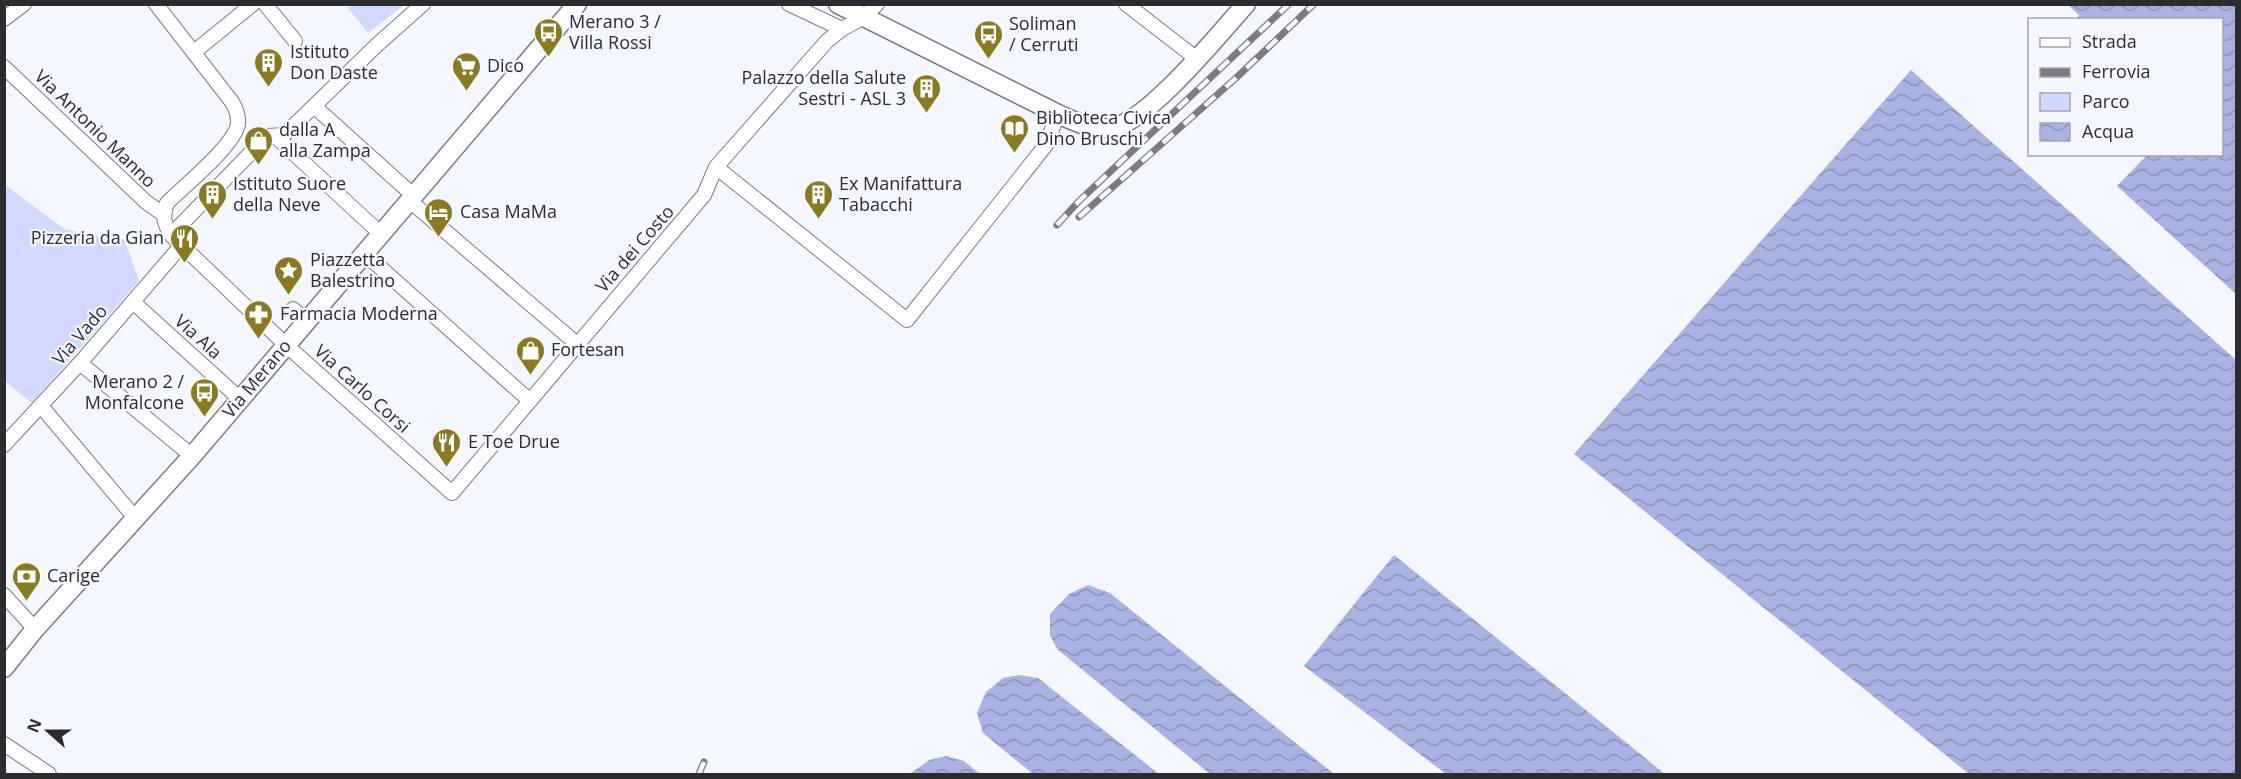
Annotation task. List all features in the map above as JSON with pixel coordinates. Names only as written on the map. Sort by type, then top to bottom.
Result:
[{"type":"main road","name":"Via Merano","points":[[6,664],[192,456],[286,345],[300,315],[381,234],[577,4]]},
{"type":"main road","points":[[838,4],[1058,114],[1094,129],[1126,124],[1141,114],[1197,59],[1246,4]]},
{"type":"street","points":[[4,20],[24,4]]},
{"type":"street","points":[[156,4],[232,102],[238,117],[238,125],[231,141],[167,203],[163,214],[164,223],[176,240]]},
{"type":"street","points":[[194,52],[253,4]]},
{"type":"street","points":[[266,4],[295,41]]},
{"type":"street","name":"Via Vado","points":[[4,446],[133,302],[176,240],[267,136],[284,135],[315,107],[336,83],[423,4]]},
{"type":"street","points":[[789,4],[842,29]]},
{"type":"street","name":"Via dei Costo","points":[[452,493],[705,195],[716,167],[827,41],[842,29],[864,17],[878,4]]},
{"type":"street","points":[[1126,4],[1197,59]]},
{"type":"street","name":"Via Antonio Manno","points":[[4,67],[146,202],[163,214]]},
{"type":"street","points":[[315,107],[412,198],[577,344]]},
{"type":"street","points":[[716,167],[907,320],[1046,145],[1058,114]]},
{"type":"street","points":[[275,136],[381,234]]},
{"type":"street","name":"Via Carlo Corsi","points":[[176,240],[286,345],[452,493]]},
{"type":"street","points":[[364,253],[530,401]]},
{"type":"street","name":"Via Ala","points":[[133,302],[240,399]]},
{"type":"street","points":[[80,363],[192,456]]},
{"type":"street","points":[[41,406],[136,519]]},
{"type":"street","points":[[4,595],[35,629]]},
{"type":"street","points":[[4,744],[48,774]]},
{"type":"green space","points":[[352,4],[404,5],[368,33],[348,8]]},
{"type":"green space","points":[[4,184],[64,229],[106,238],[124,239],[139,281],[32,403],[5,381]]},
{"type":"water","points":[[2068,5],[2236,5],[2236,294],[2117,186],[2146,156],[2223,156],[2223,18],[2077,18],[2079,15]]},
{"type":"water","points":[[1911,70],[2236,360],[2236,774],[1969,774],[1574,454]]},
{"type":"water","points":[[1394,555],[1665,774],[1446,774],[1304,666]]},
{"type":"water","points":[[1088,585],[1110,593],[1334,774],[1210,774],[1057,649],[1050,635],[1050,614],[1069,594]]},
{"type":"water","points":[[1019,675],[1038,678],[1159,774],[1033,774],[983,733],[977,713],[986,692],[1003,678]]},
{"type":"water","points":[[946,756],[964,761],[980,774],[910,774],[929,760]]},
{"type":"railway","points":[[1057,225],[1079,201],[1289,4]]},
{"type":"railway","points":[[1079,217],[1236,78],[1314,4]]},
{"type":"railway","points":[[699,774],[704,762]]},
{"type":"place","name":"Merano 3 / Villa Rossi","points":[[548,58]]},
{"type":"place","name":"Soliman / Cerruti","points":[[988,60]]},
{"type":"place","name":"Istituto Don Daste","points":[[269,88]]},
{"type":"place","name":"Dico","points":[[466,92]]},
{"type":"place","name":"Palazzo della Salute Sestri - ASL 3","points":[[927,114]]},
{"type":"place","name":"Biblioteca Civica Dino Bruschi","points":[[1015,154]]},
{"type":"place","name":"dalla A alla Zampa","points":[[258,166]]},
{"type":"place","name":"Istituto Suore della Neve","points":[[212,220]]},
{"type":"place","name":"Ex Manifattura Tabacchi","points":[[818,220]]},
{"type":"place","name":"Casa MaMa","points":[[439,238]]},
{"type":"place","name":"Pizzeria da Gian","points":[[185,264]]},
{"type":"place","name":"Piazzetta Balestrino","points":[[289,296]]},
{"type":"place","name":"Farmacia Moderna","points":[[259,340]]},
{"type":"place","name":"Fortesan","points":[[530,376]]},
{"type":"place","name":"Merano 2 / Monfalcone","points":[[205,418]]},
{"type":"place","name":"E Toe Drue","points":[[447,468]]},
{"type":"place","name":"Carige","points":[[26,602]]}]
